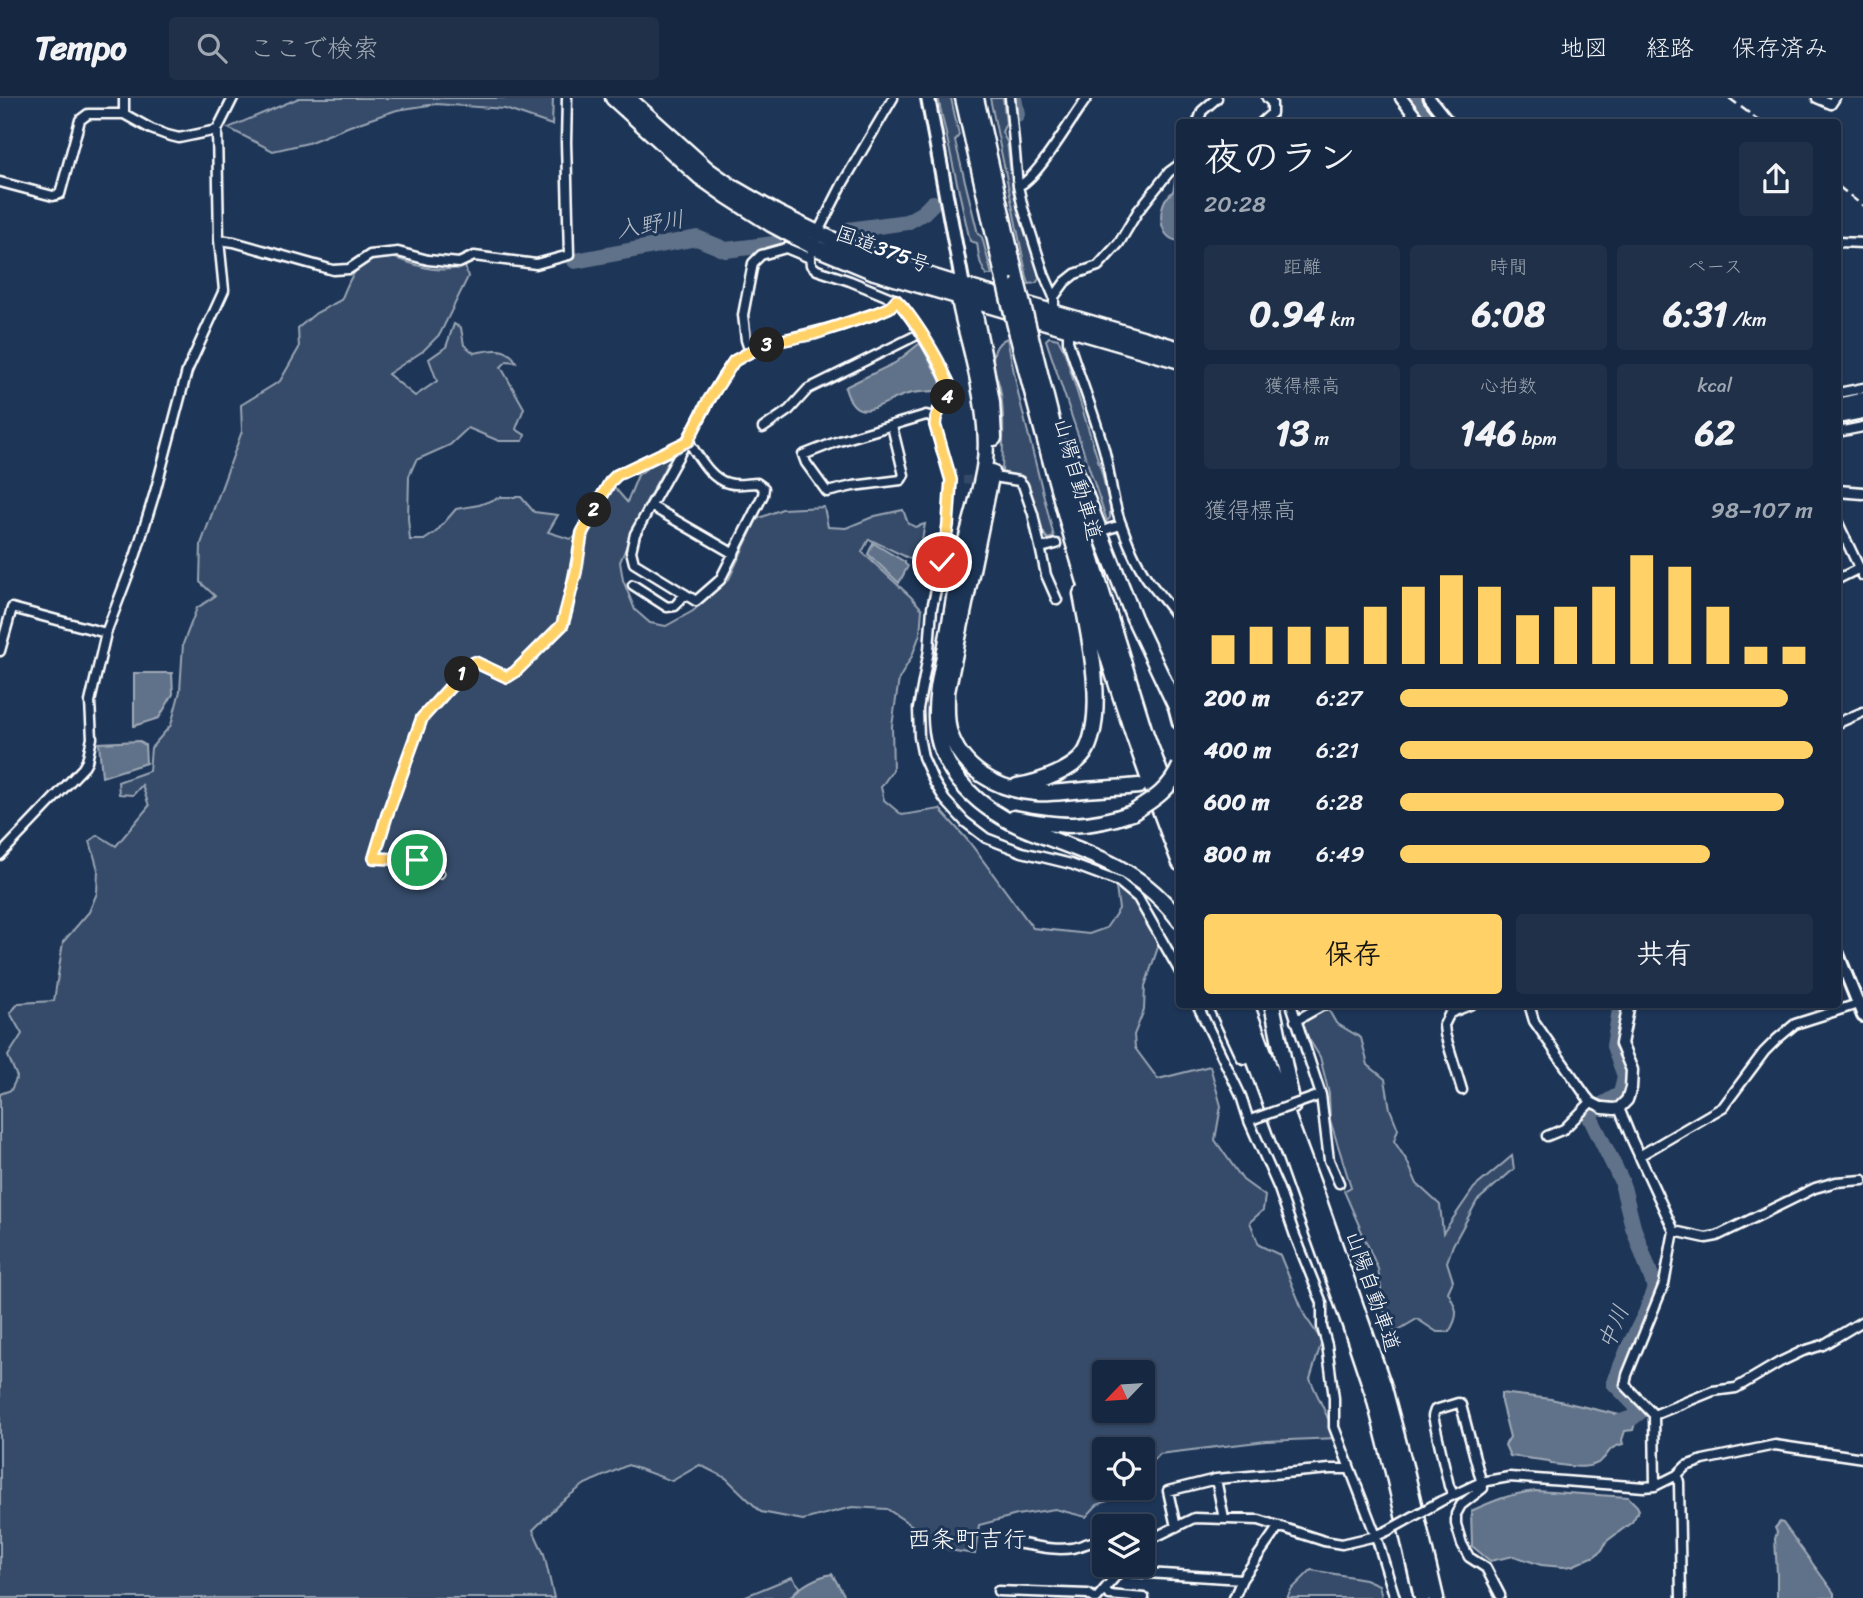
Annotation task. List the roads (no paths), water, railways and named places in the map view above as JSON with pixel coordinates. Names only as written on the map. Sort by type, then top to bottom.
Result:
[{"type":"highway","name":"国道375号","points":[[613,98],[700,177],[771,224],[814,246],[874,272],[965,295],[1068,329],[1176,360]]},
{"type":"highway","name":"国道375号","points":[[628,98],[708,170],[776,213],[814,246]]},
{"type":"highway","name":"山陽自動車道","points":[[962,98],[1024,334],[1060,456],[1146,732],[1176,815]]},
{"type":"highway","name":"山陽自動車道","points":[[976,98],[1011,282]]},
{"type":"highway","name":"国道375号","points":[[965,295],[1054,304],[1176,348]]},
{"type":"highway","points":[[965,295],[992,402],[993,470],[947,692],[949,730],[956,747],[970,767],[1006,787],[1038,794],[1139,786]]},
{"type":"highway","points":[[965,295],[986,451],[962,557],[938,692],[936,719],[946,761],[958,781],[989,810],[1011,823],[1091,853],[1119,867],[1145,883],[1176,916]]},
{"type":"highway","points":[[1024,334],[1133,618],[1176,710]]},
{"type":"highway","name":"山陽自動車道","points":[[1024,334],[1052,471],[1130,723],[1176,852]]},
{"type":"highway","points":[[1841,405],[1863,400]]},
{"type":"highway","points":[[1841,415],[1863,411]]},
{"type":"highway","points":[[1006,787],[1029,784],[1068,768],[1086,752],[1094,728],[1092,663],[1068,524]]},
{"type":"highway","points":[[989,810],[1042,823],[1085,826],[1132,813],[1163,792],[1176,775]]},
{"type":"highway","points":[[1222,1008],[1299,1162]]},
{"type":"highway","name":"山陽自動車道","points":[[1236,1008],[1362,1320],[1406,1470],[1436,1598]]},
{"type":"highway","name":"山陽自動車道","points":[[1247,1008],[1374,1397],[1422,1598]]},
{"type":"highway","points":[[1273,1008],[1299,1162]]},
{"type":"main road","points":[[928,98],[965,295]]},
{"type":"main road","points":[[1841,960],[1861,1003],[1863,1016]]},
{"type":"street","points":[[124,98],[124,114]]},
{"type":"street","points":[[0,855],[83,768],[86,761],[92,738],[90,702],[106,633],[136,554],[187,371],[224,290],[219,240],[217,130],[233,98]]},
{"type":"street","points":[[219,240],[333,270],[349,269],[370,255],[398,252],[428,260],[459,263],[474,256],[536,264],[569,255],[567,98]]},
{"type":"street","points":[[893,98],[843,184],[814,246],[811,265],[817,270],[896,300],[921,333],[949,382],[947,402],[938,410],[935,418],[951,480],[944,550],[932,608],[929,650],[918,709],[923,757],[945,800],[965,822],[986,838],[1022,852],[1084,868],[1119,882],[1138,898],[1176,965]]},
{"type":"street","points":[[1010,98],[1018,186],[1054,304]]},
{"type":"street","points":[[1018,186],[1024,184],[1047,158],[1087,98]]},
{"type":"street","points":[[1199,119],[1202,111],[1217,98]]},
{"type":"street","points":[[1265,119],[1272,113],[1272,103],[1267,98]]},
{"type":"street","points":[[1401,98],[1418,119]]},
{"type":"street","points":[[1429,98],[1446,119]]},
{"type":"street","points":[[1816,98],[1831,104],[1835,98]]},
{"type":"street","points":[[0,182],[53,196],[60,194],[80,120],[88,114],[124,114],[178,138],[217,130]]},
{"type":"street","points":[[1054,304],[1065,282],[1075,274],[1098,266],[1119,243],[1138,211],[1176,167]]},
{"type":"street","points":[[1841,242],[1863,243]]},
{"type":"street","points":[[750,352],[743,315],[753,263],[761,255],[786,248],[814,246]]},
{"type":"street","points":[[688,441],[708,469],[721,481],[731,484],[757,483],[764,488],[763,495],[720,580],[696,601],[634,563],[631,551],[635,534],[722,379],[734,361],[750,352],[774,342],[843,325],[890,307],[896,300]]},
{"type":"street","points":[[1068,329],[1068,341],[1110,471],[1114,504],[1121,525],[1140,567],[1176,615]]},
{"type":"street","points":[[763,428],[789,410],[808,389],[921,333]]},
{"type":"street","points":[[1841,392],[1863,388]]},
{"type":"street","points":[[892,426],[904,475],[901,480],[827,492],[806,463],[803,455],[836,442],[926,415],[935,418]]},
{"type":"street","points":[[1841,431],[1863,427]]},
{"type":"street","points":[[439,873],[417,860],[374,858],[422,718],[471,664],[475,662],[507,677],[562,625],[573,585],[582,533],[610,482],[617,475],[688,441]]},
{"type":"street","points":[[1000,478],[1019,481],[1028,495],[1046,575],[1057,600]]},
{"type":"street","points":[[951,480],[962,480]]},
{"type":"street","points":[[1841,491],[1863,493]]},
{"type":"street","points":[[651,506],[734,554]]},
{"type":"street","points":[[1108,529],[1121,525]]},
{"type":"street","points":[[1841,529],[1862,572],[1841,578]]},
{"type":"street","points":[[1041,548],[1056,544]]},
{"type":"street","points":[[633,585],[667,607],[675,606],[685,594]]},
{"type":"street","points":[[1171,607],[1176,604]]},
{"type":"street","points":[[0,651],[12,608],[106,633]]},
{"type":"street","points":[[1841,722],[1863,712]]},
{"type":"street","points":[[1639,1156],[1723,1107],[1764,1052],[1795,1024],[1861,1003]]},
{"type":"street","points":[[1198,1008],[1241,1096],[1322,1303],[1322,1327],[1334,1398],[1334,1427],[1376,1535],[1395,1598]]},
{"type":"street","points":[[1291,1008],[1318,1096],[1329,1160],[1339,1183]]},
{"type":"street","points":[[1295,1021],[1318,1008]]},
{"type":"street","points":[[1462,1008],[1450,1013],[1444,1025],[1462,1090]]},
{"type":"street","points":[[1530,1008],[1534,1021],[1596,1105],[1614,1110],[1627,1100],[1631,1088],[1632,1070],[1621,1044],[1628,1008]]},
{"type":"street","points":[[1251,1120],[1318,1096]]},
{"type":"street","points":[[1548,1136],[1564,1129],[1596,1105]]},
{"type":"street","points":[[1619,1108],[1674,1231],[1664,1284],[1625,1384],[1654,1415],[1655,1486]]},
{"type":"street","points":[[1674,1231],[1706,1238],[1717,1236],[1815,1188],[1836,1182],[1863,1180]]},
{"type":"street","points":[[1654,1415],[1713,1391],[1736,1388],[1780,1362],[1823,1345],[1863,1321]]},
{"type":"street","points":[[1453,1494],[1433,1416],[1435,1410],[1458,1403],[1461,1405],[1483,1488],[1461,1505],[1456,1514],[1456,1524],[1469,1557],[1486,1568],[1500,1595]]},
{"type":"street","points":[[1155,1537],[1194,1518],[1259,1520],[1324,1541],[1342,1544],[1389,1530],[1453,1494],[1481,1482],[1508,1477],[1644,1487],[1655,1486],[1677,1475],[1686,1466],[1703,1460],[1775,1446],[1863,1458]]},
{"type":"street","points":[[1176,1527],[1168,1491],[1216,1479],[1350,1469]]},
{"type":"street","points":[[1677,1475],[1681,1598]]},
{"type":"street","points":[[1216,1479],[1224,1519]]},
{"type":"street","points":[[1234,1598],[1242,1579],[1279,1526]]},
{"type":"street","points":[[1021,1544],[1061,1550],[1076,1548],[1092,1541]]},
{"type":"street","points":[[1155,1574],[1242,1579]]},
{"type":"street","points":[[998,1591],[1088,1594],[1096,1598],[1115,1577]]},
{"type":"street","points":[[1104,1590],[1109,1595],[1144,1598]]},
{"type":"waterway","name":"入野川","points":[[1014,98],[1017,114]]},
{"type":"waterway","name":"中川","points":[[1418,98],[1435,119]]},
{"type":"waterway","name":"入野川","points":[[848,230],[907,222],[923,213],[933,203]]},
{"type":"waterway","name":"入野川","points":[[575,261],[697,238],[726,250],[774,244]]},
{"type":"waterway","name":"中川","points":[[1620,1008],[1614,1046],[1625,1076],[1621,1094],[1590,1112],[1590,1117],[1621,1180]]},
{"type":"waterway","name":"中川","points":[[1612,1425],[1632,1418],[1641,1411],[1614,1383],[1655,1287],[1633,1227],[1623,1187]]},
{"type":"tunnel","points":[[963,480],[983,479]]},
{"type":"railway","points":[[1729,98],[1757,119]]},
{"type":"railway","points":[[1841,188],[1863,206]]},
{"type":"district","name":"西条町吉行","points":[[967,1539]]}]
